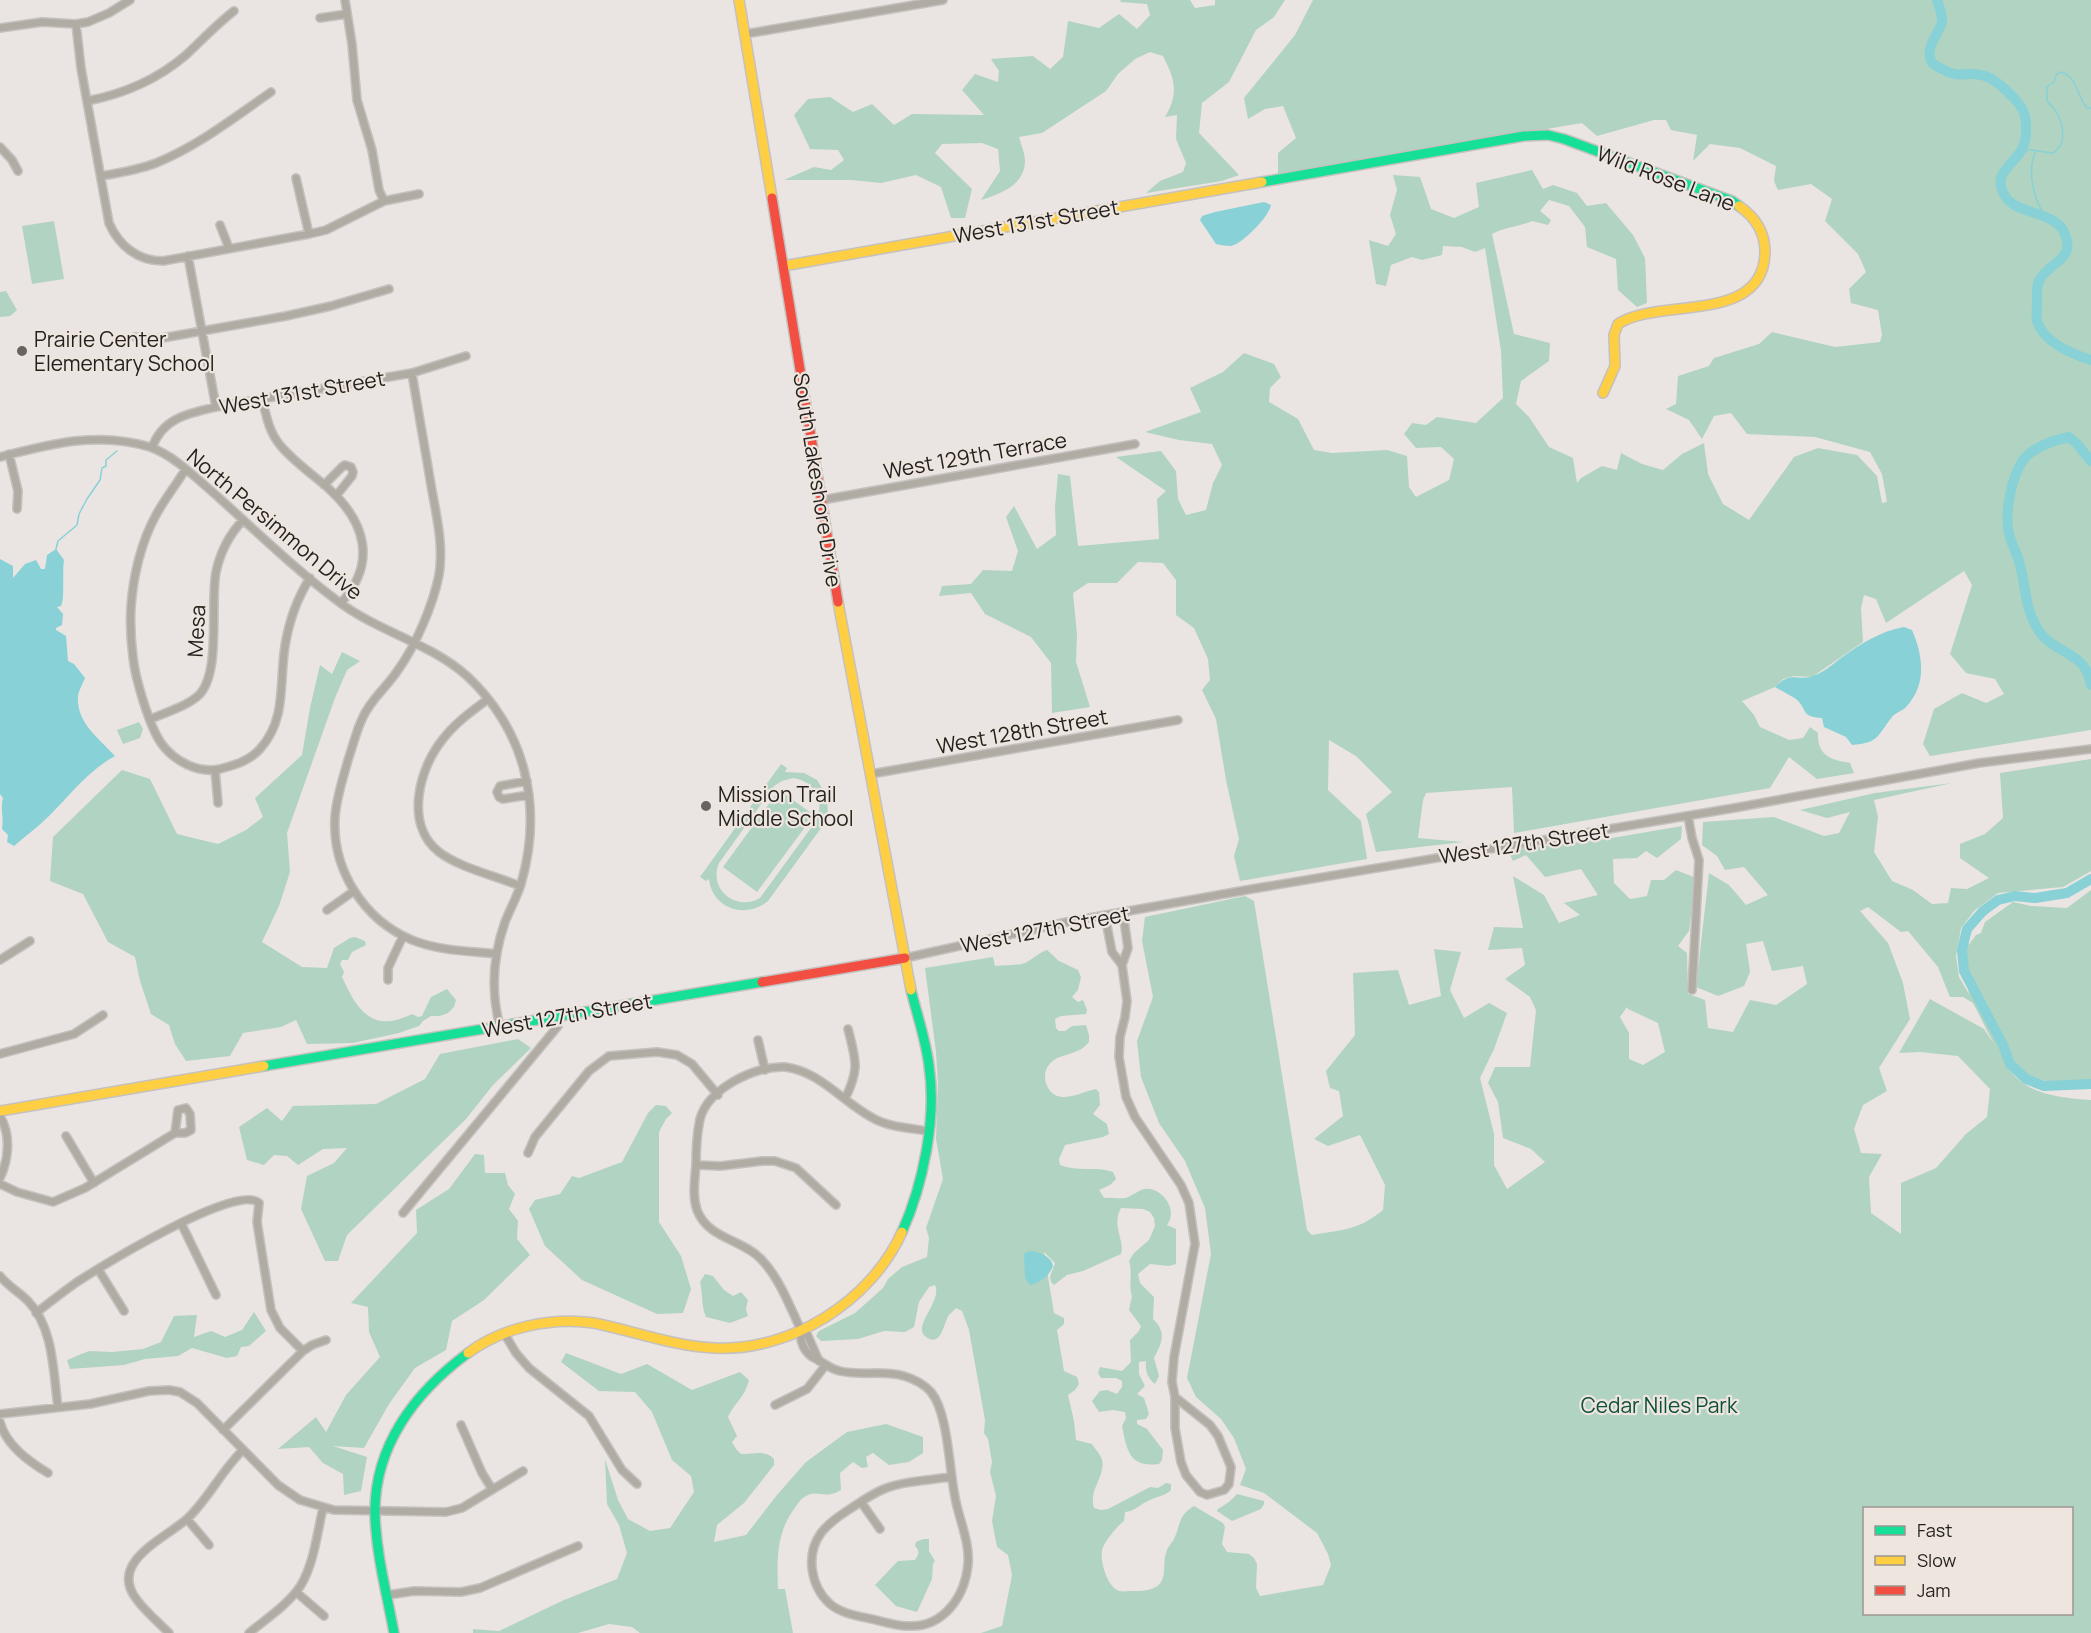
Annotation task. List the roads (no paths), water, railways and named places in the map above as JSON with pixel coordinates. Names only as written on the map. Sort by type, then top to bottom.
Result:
[{"type":"street","points":[[0,28],[42,22],[76,24],[96,19],[130,0]]},
{"type":"street","points":[[345,0],[357,100],[372,150],[379,190],[384,201]]},
{"type":"street","name":"South Lakeshore Drive","points":[[394,1633],[378,1541],[375,1498],[382,1464],[391,1438],[416,1399],[439,1374],[472,1348],[504,1333],[540,1323],[577,1320],[686,1346],[721,1349],[758,1344],[801,1330],[847,1301],[878,1273],[892,1253],[907,1223],[915,1200],[928,1131],[931,1077],[924,1037],[913,1001],[839,610],[739,0]]},
{"type":"street","points":[[745,34],[943,0]]},
{"type":"street","points":[[87,101],[126,91],[159,75],[188,53],[218,23],[234,11]]},
{"type":"street","points":[[320,18],[348,14]]},
{"type":"street","points":[[76,24],[109,223],[119,241],[137,255],[164,261],[309,234],[326,230],[384,201],[418,194]]},
{"type":"street","points":[[101,176],[143,167],[168,158],[223,126],[271,92]]},
{"type":"street","name":"Wild Rose Lane","points":[[1289,177],[1524,136],[1548,135],[1732,201],[1751,213],[1761,228],[1766,250],[1763,270],[1756,282],[1746,292],[1726,301],[1635,316],[1617,323],[1613,334],[1616,349],[1615,366],[1603,393]]},
{"type":"street","points":[[0,147],[18,171]]},
{"type":"street","name":"West 131st Street","points":[[783,266],[1289,177]]},
{"type":"street","points":[[296,178],[309,234]]},
{"type":"street","points":[[220,225],[229,248]]},
{"type":"street","points":[[188,256],[216,406]]},
{"type":"street","points":[[135,337],[157,339],[286,316],[389,289]]},
{"type":"street","name":"West 131st Street","points":[[152,448],[165,426],[185,414],[216,406],[412,373],[466,356]]},
{"type":"street","points":[[412,373],[438,527],[441,558],[435,589],[414,644],[398,670],[363,716],[340,789],[335,817],[336,844],[342,866],[354,891],[374,915],[403,936],[427,945],[497,954]]},
{"type":"street","points":[[262,398],[270,429],[276,439],[290,455],[336,496],[355,520],[360,533],[364,561],[340,603]]},
{"type":"street","name":"North Persimmon Drive","points":[[0,457],[48,444],[85,440],[128,441],[166,454],[340,603],[379,627],[456,667],[488,699],[514,740],[529,795],[530,840],[520,886],[504,925],[497,954],[494,986],[500,1027]]},
{"type":"street","name":"West 129th Terrace","points":[[822,500],[1135,444]]},
{"type":"street","points":[[9,454],[18,491],[17,509]]},
{"type":"street","points":[[324,485],[342,467],[348,465],[351,467],[352,476],[336,496]]},
{"type":"street","points":[[185,470],[155,516],[138,559],[131,607],[133,657],[143,700],[162,743],[181,761],[196,769],[215,770],[240,764],[260,750],[277,724],[290,618],[309,578]]},
{"type":"street","name":"Mesa","points":[[151,719],[183,705],[200,694],[209,679],[216,572],[224,548],[243,520]]},
{"type":"street","points":[[488,699],[449,732],[437,747],[422,782],[419,817],[431,844],[446,857],[520,886]]},
{"type":"street","name":"West 128th Street","points":[[871,774],[1178,720]]},
{"type":"street","name":"West 127th Street","points":[[0,1111],[906,958],[1105,916],[1382,866],[1688,816],[1979,763],[2090,749]]},
{"type":"street","points":[[215,770],[218,803]]},
{"type":"street","points":[[527,781],[500,786],[497,792],[503,799],[529,795]]},
{"type":"street","points":[[1688,816],[1699,860],[1692,990]]},
{"type":"street","points":[[327,910],[354,891]]},
{"type":"street","points":[[1122,913],[1128,948],[1122,965],[1126,1000],[1119,1058],[1126,1097],[1135,1117],[1181,1185],[1189,1203],[1195,1244],[1174,1357],[1172,1382],[1175,1397],[1175,1428],[1181,1462],[1186,1475],[1200,1492],[1207,1495],[1224,1490],[1229,1484],[1231,1467],[1218,1436],[1210,1425],[1175,1397]]},
{"type":"street","points":[[1105,916],[1112,952],[1122,965]]},
{"type":"street","points":[[388,980],[388,968],[403,936]]},
{"type":"street","points":[[0,960],[30,941]]},
{"type":"street","points":[[0,1054],[74,1034],[104,1015]]},
{"type":"street","points":[[403,1213],[558,1026],[557,1017]]},
{"type":"street","points":[[846,1099],[855,1079],[856,1062],[848,1029]]},
{"type":"street","points":[[758,1040],[765,1070]]},
{"type":"street","points":[[528,1153],[535,1137],[588,1071],[609,1056],[657,1052],[677,1055],[692,1064],[718,1095]]},
{"type":"street","points":[[928,1131],[884,1123],[872,1118],[811,1074],[784,1067],[755,1071],[735,1080],[711,1100],[701,1118],[694,1190],[698,1211],[712,1231],[759,1257],[777,1279],[801,1330],[807,1334],[822,1364],[850,1373],[902,1376],[927,1388],[938,1403],[967,1548],[967,1570],[953,1606],[940,1618],[924,1625],[908,1626],[851,1615],[832,1605],[816,1584],[813,1576],[812,1556],[819,1535],[835,1519],[885,1488],[951,1477]]},
{"type":"street","points":[[0,1116],[4,1123],[8,1148],[0,1178]]},
{"type":"street","points":[[0,1184],[17,1192],[53,1202],[94,1183],[175,1133]]},
{"type":"street","points":[[66,1136],[94,1183]]},
{"type":"street","points":[[0,1154],[4,1161]]},
{"type":"street","points":[[696,1165],[721,1166],[775,1161],[795,1168],[836,1205]]},
{"type":"street","points":[[36,1313],[98,1269],[158,1234],[212,1208],[240,1200],[258,1200],[260,1203],[257,1222],[271,1310],[280,1328],[303,1351]]},
{"type":"street","points":[[181,1223],[216,1295]]},
{"type":"street","points":[[98,1269],[124,1311]]},
{"type":"street","points":[[0,1276],[7,1285],[28,1301],[48,1338],[57,1407]]},
{"type":"street","points":[[504,1333],[516,1353],[529,1368],[589,1416],[622,1470],[637,1484]]},
{"type":"street","points":[[224,1430],[303,1351],[326,1340]]},
{"type":"street","points":[[775,1405],[807,1389],[822,1364]]},
{"type":"street","points":[[0,1414],[90,1404],[149,1391],[169,1390],[189,1396],[290,1494],[323,1508],[446,1512],[462,1508],[523,1471]]},
{"type":"street","points":[[0,1422],[2,1431],[14,1446],[35,1466],[48,1473]]},
{"type":"street","points":[[460,1425],[492,1489]]},
{"type":"street","points":[[169,1633],[138,1602],[132,1593],[129,1574],[136,1558],[187,1519],[207,1496],[233,1459],[243,1450]]},
{"type":"street","points":[[861,1502],[880,1529]]},
{"type":"street","points":[[249,1633],[296,1592],[310,1565],[323,1508]]},
{"type":"street","points":[[187,1519],[209,1545]]},
{"type":"street","points":[[388,1595],[414,1591],[461,1592],[480,1588],[578,1546]]},
{"type":"street","points":[[296,1592],[324,1616]]},
{"type":"water","points":[[1264,202],[1271,205],[1260,223],[1248,235],[1231,246],[1216,244],[1200,220],[1202,216],[1215,212]]},
{"type":"water","points":[[56,549],[64,560],[62,602],[61,606],[57,607],[63,614],[62,625],[56,630],[66,636],[68,661],[74,664],[85,678],[78,696],[81,714],[90,730],[115,756],[88,776],[45,820],[14,846],[7,842],[8,835],[2,829],[3,798],[0,794],[0,559],[13,566],[13,578],[25,564],[36,560],[41,569],[45,569],[47,555]]},
{"type":"water","points":[[1904,627],[1912,630],[1919,649],[1921,669],[1918,688],[1907,706],[1894,715],[1873,740],[1852,745],[1846,737],[1824,727],[1822,718],[1810,716],[1796,699],[1775,687],[1786,679],[1817,675],[1871,639]]},
{"type":"water","points":[[1032,1251],[1048,1257],[1053,1266],[1044,1278],[1030,1285],[1025,1278],[1024,1255]]},
{"type":"waterway","points":[[1937,0],[1942,22],[1931,46],[1932,62],[1937,67],[1954,74],[1979,74],[1990,78],[2002,86],[2022,108],[2026,121],[2024,146],[2002,175],[2001,188],[2010,202],[2045,216],[2060,226],[2067,243],[2064,256],[2048,269],[2038,283],[2037,321],[2052,341],[2067,351],[2091,360]]},
{"type":"waterway","points":[[2022,149],[2053,153],[2061,145],[2063,135],[2061,124],[2056,112],[2048,102],[2047,94],[2047,87],[2061,72],[2071,78],[2083,103],[2087,108],[2091,108]]},
{"type":"waterway","points":[[2035,153],[2032,168],[2033,185],[2044,215]]},
{"type":"waterway","points":[[2091,461],[2069,437],[2049,443],[2030,453],[2018,469],[2014,479],[2008,514],[2009,534],[2020,565],[2031,616],[2045,639],[2083,665],[2091,685]]},
{"type":"waterway","points":[[56,549],[58,541],[77,525],[79,514],[100,480],[106,460],[117,451]]},
{"type":"waterway","points":[[2091,879],[2067,893],[2035,898],[2015,896],[1998,900],[1983,911],[1967,929],[1962,950],[1964,971],[2003,1045],[2010,1064],[2026,1079],[2044,1086],[2091,1084]]},
{"type":"place","name":"Prairie Center Elementary School","points":[[22,351]]},
{"type":"place","name":"Mission Trail Middle School","points":[[706,806]]},
{"type":"park label","name":"Cedar Niles Park","points":[[1659,1405]]}]
